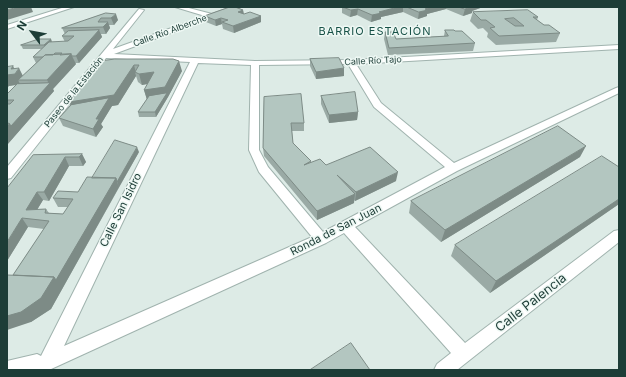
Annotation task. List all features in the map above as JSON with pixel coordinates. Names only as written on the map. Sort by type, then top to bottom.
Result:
[{"type":"street","points":[[7,27],[71,7]]},
{"type":"street","points":[[178,7],[212,16]]},
{"type":"street","name":"Calle Río Alberche","points":[[103,56],[156,35],[238,7]]},
{"type":"street","name":"Paseo de la Estación","points":[[7,175],[141,8]]},
{"type":"street","name":"Calle Río Tajo","points":[[103,56],[255,63],[351,62],[619,47]]},
{"type":"street","name":"Calle San Isidro","points":[[48,360],[195,60]]},
{"type":"street","points":[[351,62],[377,105],[453,168]]},
{"type":"street","points":[[255,63],[254,150],[263,169],[321,239]]},
{"type":"street","name":"Ronda de San Juan","points":[[29,370],[48,360],[321,239],[453,168],[619,90]]},
{"type":"street","points":[[346,226],[464,354]]},
{"type":"street","name":"Calle Palencia","points":[[443,370],[619,235]]},
{"type":"street","name":"Ronda de San Juan","points":[[7,370],[48,360]]},
{"type":"building","points":[[7,7],[18,7],[7,10]]},
{"type":"building","points":[[230,7],[243,10],[238,12],[244,14],[250,12],[261,16],[233,26],[222,22],[228,20],[221,18],[215,20],[205,16]]},
{"type":"building","points":[[343,7],[398,7],[372,15],[358,9],[351,10]]},
{"type":"building","points":[[407,7],[432,7],[425,9],[428,10],[419,12]]},
{"type":"building","points":[[459,7],[472,7],[465,9]]},
{"type":"building","points":[[528,10],[538,17],[533,17],[544,25],[549,25],[560,33],[499,36],[490,28],[495,27],[486,20],[481,20],[473,12]],"holes":[[[514,18],[524,26],[515,26],[505,19]]]},
{"type":"building","points":[[106,13],[116,14],[111,18],[101,18],[98,22],[108,22],[103,27],[62,28]]},
{"type":"building","points":[[99,30],[76,56],[72,56],[71,54],[60,55],[62,53],[55,53],[53,55],[45,55],[43,57],[33,57],[49,42],[68,41],[74,36],[62,36],[68,31]]},
{"type":"building","points":[[445,30],[462,31],[475,43],[389,48],[385,32],[393,32],[396,39],[448,36]]},
{"type":"building","points":[[39,39],[51,39],[44,45],[21,45]]},
{"type":"building","points":[[71,54],[47,80],[18,80],[45,55]]},
{"type":"building","points":[[339,58],[344,68],[316,72],[310,59]]},
{"type":"building","points":[[115,59],[173,59],[179,61],[165,87],[144,90],[154,72],[139,74],[135,72],[139,65],[134,65],[114,95],[69,102],[98,64],[102,61]]},
{"type":"building","points":[[13,66],[11,69],[19,68],[15,74],[7,75],[7,67]]},
{"type":"building","points":[[50,83],[11,126],[9,123],[7,124],[7,104],[10,104],[14,100],[7,100],[7,94],[17,84]]},
{"type":"building","points":[[355,92],[358,112],[329,115],[321,96]]},
{"type":"building","points":[[167,93],[155,112],[138,112],[149,96]]},
{"type":"building","points":[[301,94],[304,123],[291,123],[293,143],[311,161],[304,165],[320,159],[326,165],[370,147],[398,172],[356,192],[337,175],[355,194],[317,211],[263,148],[264,97]]},
{"type":"building","points":[[109,98],[96,119],[99,119],[93,129],[59,118],[71,105]]},
{"type":"building","points":[[558,126],[586,146],[445,230],[411,201]]},
{"type":"building","points":[[115,140],[137,147],[117,182],[116,178],[92,178]]},
{"type":"building","points":[[82,154],[79,157],[65,157],[44,192],[37,192],[26,210],[46,209],[45,213],[63,214],[73,199],[53,198],[58,191],[78,192],[87,177],[116,178],[56,280],[54,277],[13,275],[49,221],[22,218],[7,242],[7,188],[33,155]]},
{"type":"building","points":[[602,156],[619,167],[619,199],[496,281],[455,245]]},
{"type":"building","points":[[7,275],[54,277],[41,298],[21,312],[7,316]]},
{"type":"building","points":[[351,343],[370,370],[310,370]]},
{"type":"district","name":"BARRIO ESTACIÓN","points":[[375,32]]}]
